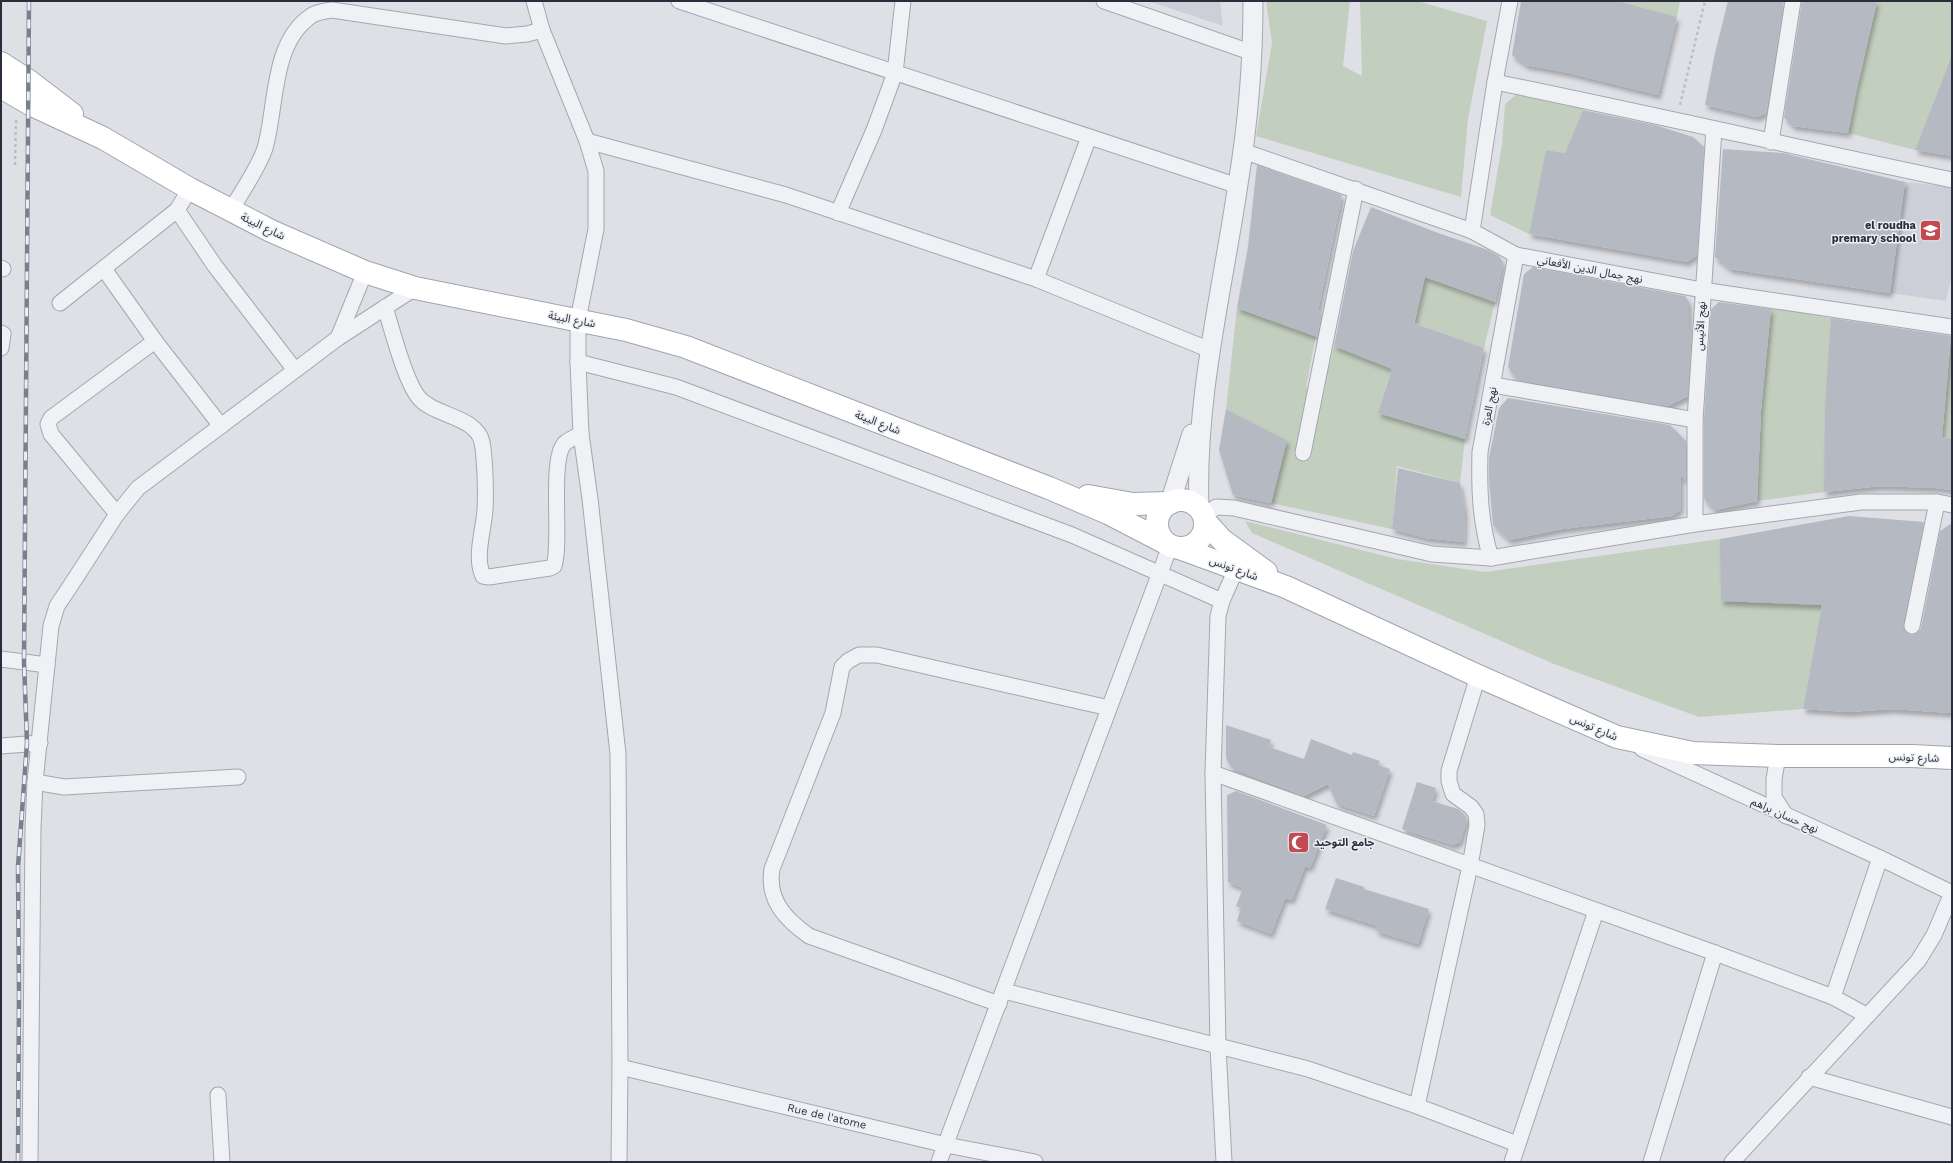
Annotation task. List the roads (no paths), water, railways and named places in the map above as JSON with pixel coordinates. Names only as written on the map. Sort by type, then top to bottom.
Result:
[{"type":"main road","name":"شارع البيئة","points":[[1,63],[29,81],[103,138]]},
{"type":"main road","name":"شارع البيئة","points":[[9,92],[30,104],[103,138],[190,189],[231,210],[332,259],[365,272],[415,288],[626,330],[686,347],[1049,488],[1108,513],[1172,546]]},
{"type":"main road","name":"شارع البيئة","points":[[1049,488],[1133,504],[1170,503]]},
{"type":"main road","points":[[1185,500],[1203,515],[1202,537],[1190,547],[1172,546],[1160,536],[1157,521],[1159,514],[1170,503],[1185,500]]},
{"type":"main road","name":"شارع تونس","points":[[1203,515],[1222,540],[1286,587]]},
{"type":"main road","name":"شارع تونس","points":[[1172,546],[1286,587],[1478,676],[1617,737],[1693,753],[1778,756],[1912,756],[1952,758]]},
{"type":"street","points":[[534,1],[542,30],[587,141],[596,171],[596,229],[578,320],[578,362],[582,434],[618,754],[620,1067],[619,1162]]},
{"type":"street","points":[[679,1],[1238,186]]},
{"type":"street","points":[[838,212],[874,130],[896,72],[903,1]]},
{"type":"street","points":[[1104,1],[1253,53]]},
{"type":"street","points":[[1241,1],[1253,53]]},
{"type":"street","points":[[1253,1],[1253,53],[1243,151],[1203,396],[1198,468],[1203,515],[1216,507],[1234,508],[1432,554],[1491,558],[1695,524],[1861,502],[1937,502],[1952,505]]},
{"type":"street","points":[[1472,231],[1495,82],[1510,1]]},
{"type":"street","points":[[1771,142],[1793,1]]},
{"type":"street","points":[[231,210],[264,151],[269,133],[275,90],[286,48],[297,27],[312,14],[332,10],[506,36],[527,34],[542,30]]},
{"type":"street","points":[[1495,82],[1677,119],[1771,142],[1952,180]]},
{"type":"street","name":"نهج الأنيس","points":[[1695,524],[1695,420],[1702,290],[1714,129]]},
{"type":"street","points":[[1036,279],[1089,137]]},
{"type":"street","points":[[587,141],[786,195],[838,212],[1036,279],[1210,350]]},
{"type":"street","name":"نهج جمال الدين الأفعاني","points":[[1243,151],[1356,189],[1472,231],[1516,255],[1702,290],[1952,327]]},
{"type":"street","points":[[60,303],[177,210],[190,189]]},
{"type":"street","points":[[1303,453],[1356,189]]},
{"type":"street","points":[[177,210],[215,266],[295,370]]},
{"type":"street","name":"نهج العزة","points":[[1491,558],[1484,532],[1480,482],[1480,452],[1516,255]]},
{"type":"street","points":[[104,269],[155,341],[221,426]]},
{"type":"street","points":[[338,338],[365,272]]},
{"type":"street","points":[[30,1162],[33,829],[51,626],[57,606],[117,514],[138,488],[338,338],[415,288]]},
{"type":"street","points":[[385,307],[411,387],[420,400],[433,410],[453,417],[474,430],[482,442],[485,509],[479,560],[480,569],[483,576],[488,577],[504,575],[550,568],[554,566],[557,551],[556,486],[560,450],[565,443],[582,434]]},
{"type":"street","points":[[1,333],[4,334],[1,348]]},
{"type":"street","points":[[117,514],[51,434],[48,424],[51,418],[155,341]]},
{"type":"street","points":[[578,362],[676,387],[1072,535],[1159,575],[1222,601]]},
{"type":"street","points":[[1492,385],[1695,420]]},
{"type":"street","points":[[1170,503],[1180,475],[1203,396]]},
{"type":"street","points":[[1912,626],[1937,502]]},
{"type":"street","points":[[939,1162],[1159,575],[1172,546]]},
{"type":"street","points":[[1224,1162],[1218,1047],[1213,773],[1218,616],[1222,601],[1236,569]]},
{"type":"street","points":[[1109,708],[877,656],[859,655],[848,661],[842,668],[833,713],[772,868],[770,883],[774,896],[782,912],[809,936],[1001,997],[1308,1069],[1417,1106],[1517,1144]]},
{"type":"street","points":[[1,659],[47,665]]},
{"type":"street","points":[[1417,1106],[1470,866],[1477,825],[1476,814],[1470,807],[1453,794],[1449,781],[1449,771],[1478,676]]},
{"type":"street","name":"نهج حسان براهم","points":[[1617,737],[1880,858],[1952,893]]},
{"type":"street","points":[[1,746],[40,743]]},
{"type":"street","points":[[1778,756],[1774,779],[1774,797],[1786,816]]},
{"type":"street","points":[[1213,773],[1833,997],[1866,1015]]},
{"type":"street","points":[[36,782],[64,787],[238,778]]},
{"type":"street","points":[[1833,997],[1880,858]]},
{"type":"street","points":[[1732,1162],[1918,960],[1934,935],[1952,893]]},
{"type":"street","points":[[1512,1162],[1596,911]]},
{"type":"street","points":[[1651,1162],[1714,953]]},
{"type":"street","name":"Rue de l'atome","points":[[620,1067],[946,1145],[1035,1162]]},
{"type":"street","points":[[1809,1077],[1952,1117]]},
{"type":"street","points":[[218,1095],[222,1162]]},
{"type":"railway","points":[[18,1162],[18,867],[27,743],[24,662],[29,1]]},
{"type":"place","name":"el roudha premary school","points":[[1931,231]]},
{"type":"place","name":"جامع التوحيد","points":[[1298,842]]}]
